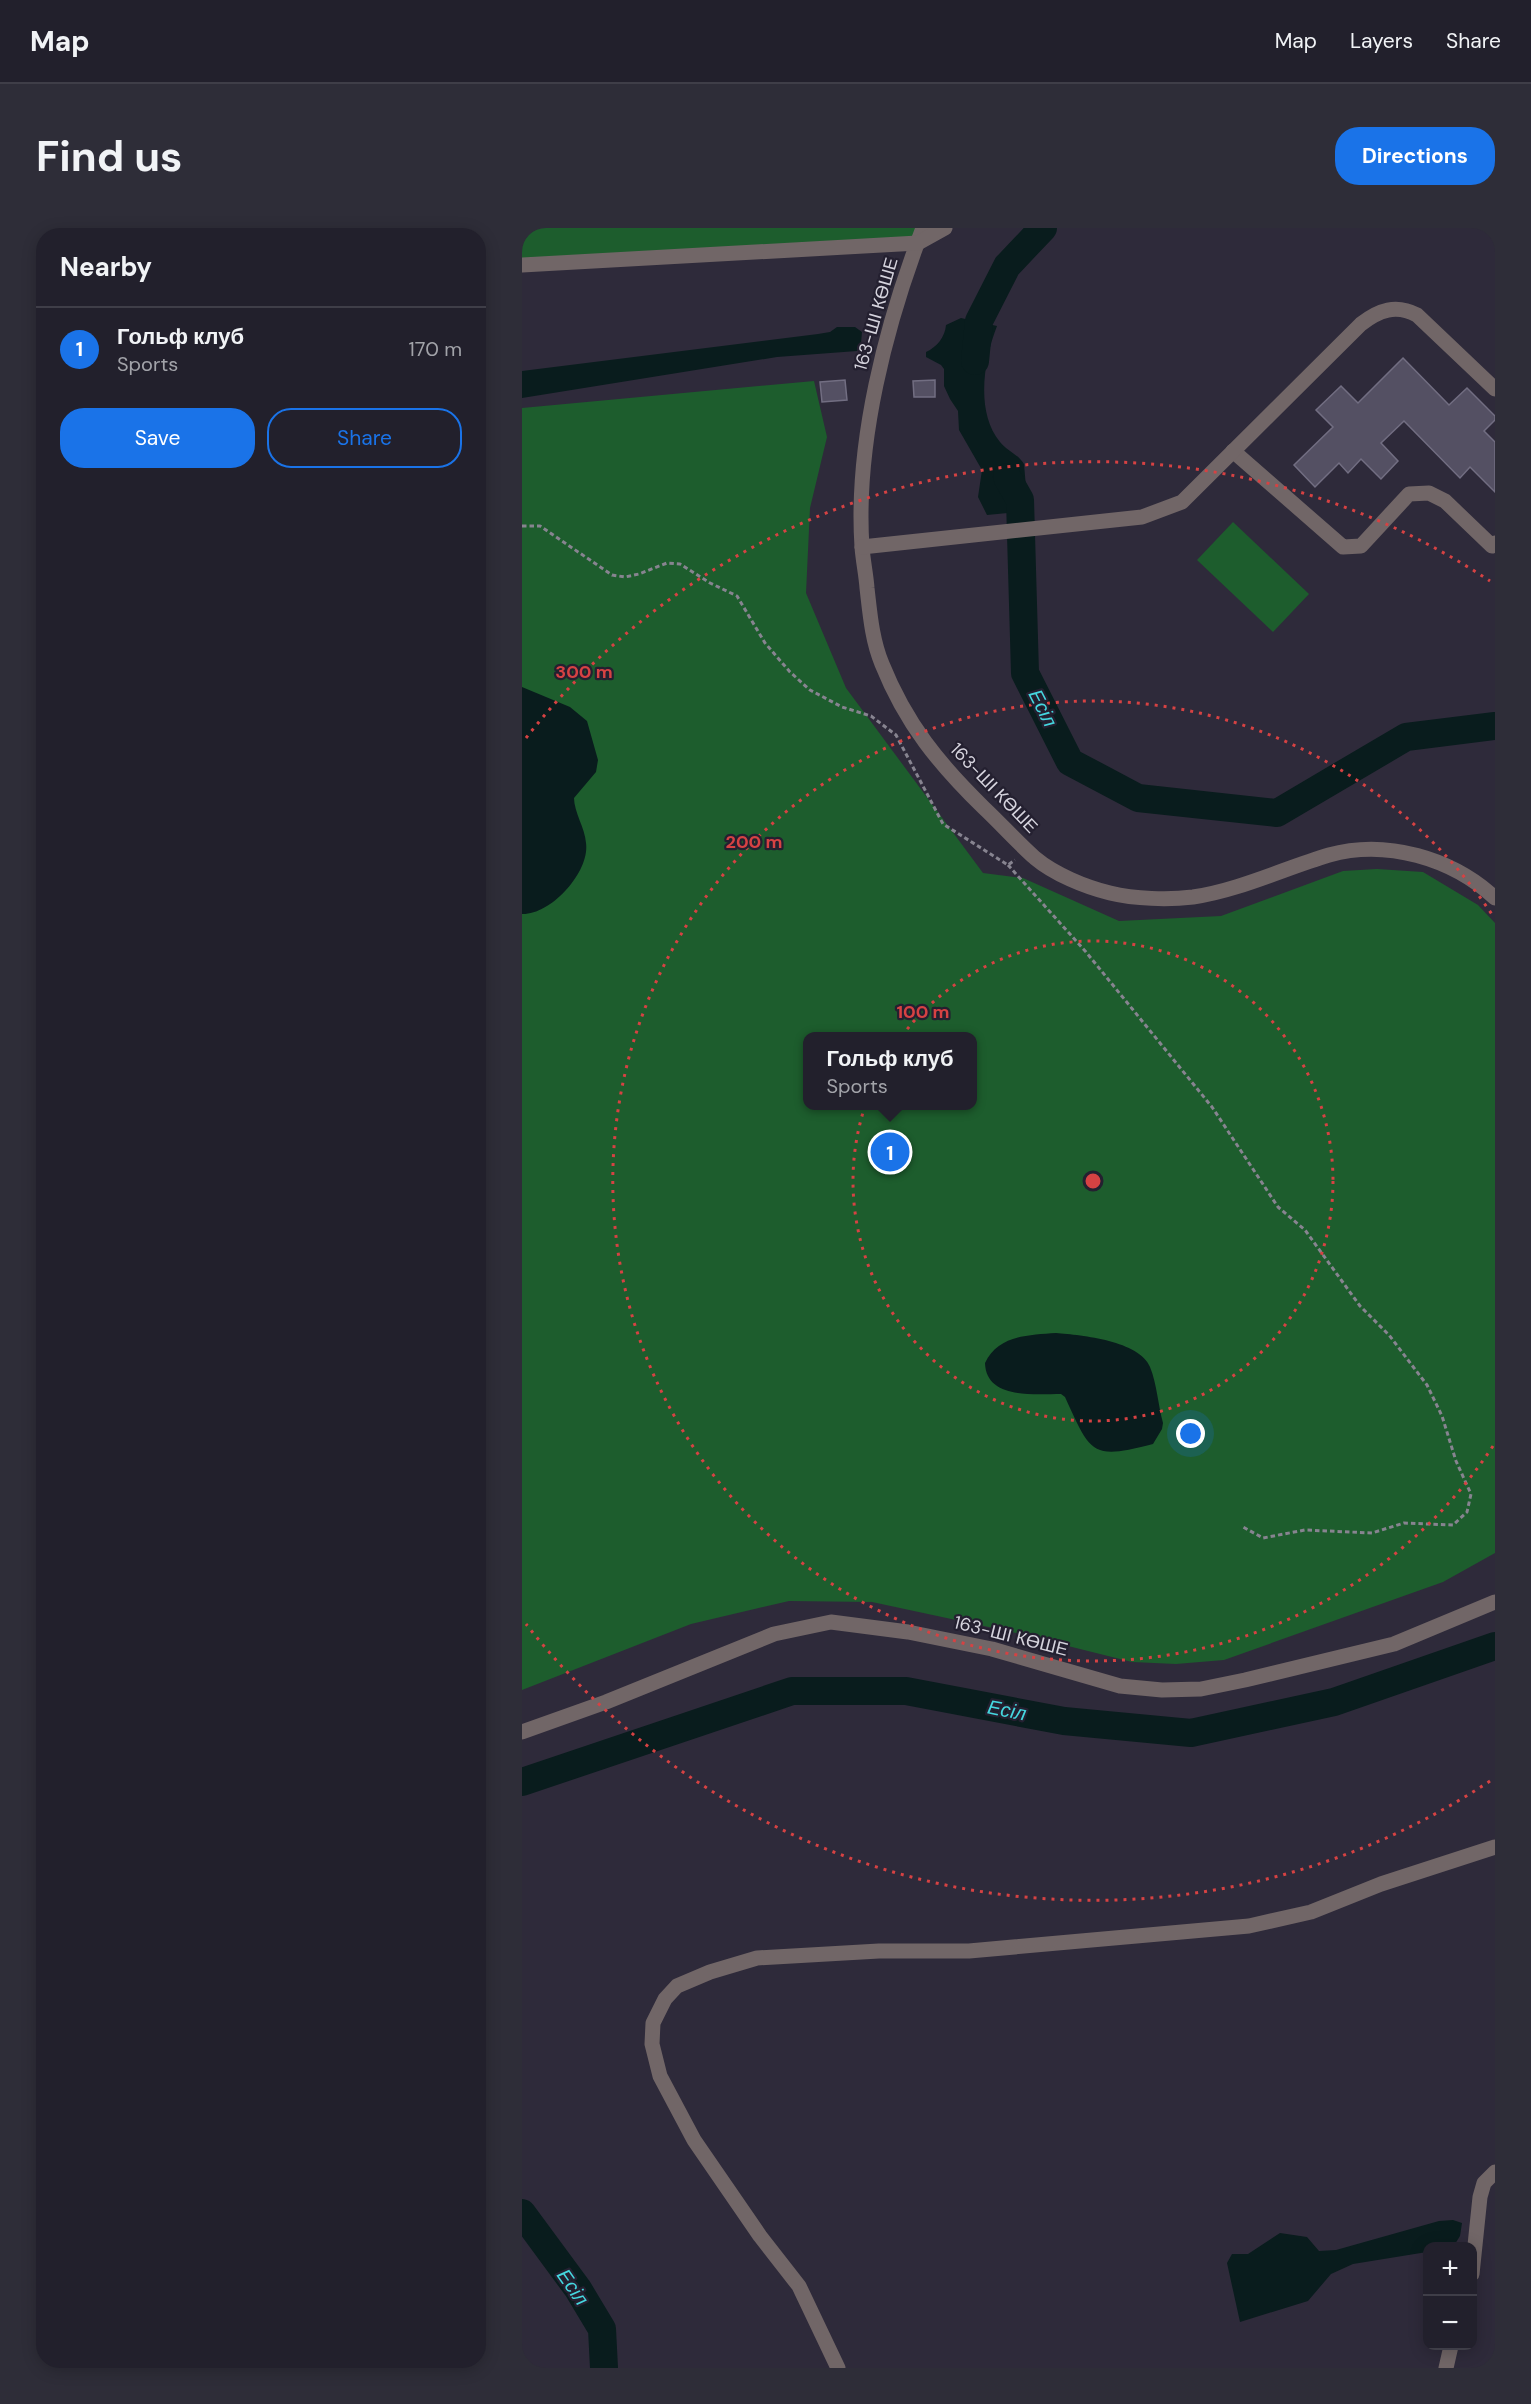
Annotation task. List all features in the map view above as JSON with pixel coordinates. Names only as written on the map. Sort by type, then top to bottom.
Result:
[{"type":"street","name":"163-ШІ КӨШЕ","points":[[923,228],[884,347],[871,414],[864,475],[862,547],[871,624],[881,662],[915,730],[947,772],[1037,860],[1074,880],[1110,893],[1154,897],[1193,897],[1332,854],[1360,850],[1397,851],[1431,858],[1460,872],[1495,898]]},
{"type":"street","points":[[522,265],[918,243],[945,228]]},
{"type":"street","points":[[862,547],[1142,517],[1182,502],[1361,324],[1376,313],[1405,309],[1417,315],[1495,389]]},
{"type":"street","points":[[1233,451],[1343,547],[1361,546],[1409,494],[1429,494],[1445,501],[1492,546],[1495,543]]},
{"type":"street","name":"163-ШІ КӨШЕ","points":[[522,1731],[606,1702],[774,1634],[831,1622],[919,1634],[992,1649],[1120,1686],[1162,1690],[1201,1689],[1394,1644],[1495,1602]]},
{"type":"street","points":[[838,2368],[799,2286],[760,2236],[694,2140],[660,2076],[652,2044],[652,2023],[665,1999],[677,1986],[710,1972],[757,1958],[879,1951],[969,1951],[1249,1926],[1311,1912],[1382,1884],[1495,1847]]},
{"type":"street","points":[[1476,2242],[1480,2197],[1484,2183],[1495,2172]]},
{"type":"street","points":[[1446,2368],[1450,2350]]},
{"type":"path","points":[[522,526],[540,526],[612,575],[625,577],[668,563],[680,564],[710,583],[737,596],[765,643],[790,672],[810,690],[842,707],[871,716],[896,735],[943,824],[1008,865],[1086,952],[1204,1098],[1278,1207],[1305,1230],[1360,1306],[1389,1335],[1427,1385],[1442,1416],[1456,1461],[1471,1494],[1467,1512],[1454,1526],[1404,1523],[1372,1533],[1305,1530],[1263,1538],[1243,1527]]},
{"type":"path","points":[[1008,865],[1019,858],[1037,860]]},
{"type":"green space","points":[[522,228],[922,228],[918,243],[522,265]]},
{"type":"green space","points":[[814,381],[827,437],[810,508],[806,593],[846,688],[983,873],[1023,878],[1119,921],[1221,916],[1343,871],[1377,869],[1423,872],[1478,905],[1495,923],[1495,1553],[1443,1582],[1224,1660],[1176,1664],[1132,1662],[1012,1632],[872,1602],[789,1601],[691,1624],[522,1690],[522,408]]},
{"type":"green space","points":[[1233,522],[1309,594],[1273,632],[1197,560]]},
{"type":"shaded area","points":[[961,318],[997,326],[988,354],[984,385],[987,416],[1000,442],[1024,464],[1028,511],[987,515],[978,497],[982,470],[959,430],[958,411],[944,386],[944,369],[926,357],[926,352],[942,337],[946,325]]},
{"type":"shaded area","points":[[837,327],[855,327],[862,332],[861,343],[857,351],[777,357],[522,398],[522,371],[818,334],[830,332]]},
{"type":"shaded area","points":[[522,687],[570,707],[587,721],[598,760],[596,772],[574,798],[586,843],[586,854],[582,866],[566,890],[556,900],[533,912],[522,914]]},
{"type":"shaded area","points":[[1056,1333],[1109,1341],[1123,1345],[1144,1358],[1150,1367],[1156,1387],[1163,1423],[1153,1444],[1117,1451],[1096,1448],[1081,1431],[1065,1397],[1061,1394],[1014,1392],[1003,1389],[988,1375],[985,1363],[998,1347],[1006,1342],[1025,1336]]},
{"type":"shaded area","points":[[1453,2220],[1462,2223],[1460,2236],[1456,2242],[1423,2242],[1423,2253],[1353,2264],[1331,2274],[1308,2301],[1240,2322],[1227,2263],[1232,2254],[1248,2254],[1280,2233],[1307,2237],[1319,2251],[1336,2250],[1439,2221]]},
{"type":"building","points":[[1403,358],[1449,405],[1467,388],[1495,416],[1495,420],[1484,431],[1495,442],[1495,492],[1470,467],[1460,478],[1404,421],[1381,443],[1398,461],[1381,479],[1361,459],[1348,473],[1339,463],[1315,487],[1294,465],[1333,427],[1316,410],[1341,386],[1358,403]]},
{"type":"building","points":[[845,380],[847,400],[822,402],[820,382]]},
{"type":"building","points":[[935,380],[935,397],[914,397],[913,381]]},
{"type":"waterway","name":"Есіл","points":[[975,361],[979,321],[1007,266],[1043,228]]},
{"type":"waterway","name":"Есіл","points":[[1007,477],[1020,500],[1025,673],[1070,762],[1138,798],[1277,813],[1406,737],[1495,726]]},
{"type":"waterway","name":"Есіл","points":[[522,1782],[792,1691],[906,1691],[1064,1721],[1191,1733],[1334,1702],[1495,1646]]},
{"type":"waterway","name":"Есіл","points":[[522,2213],[578,2289],[602,2329],[604,2368]]},
{"type":"place","name":"Гольф клуб","points":[[890,1152]]}]
